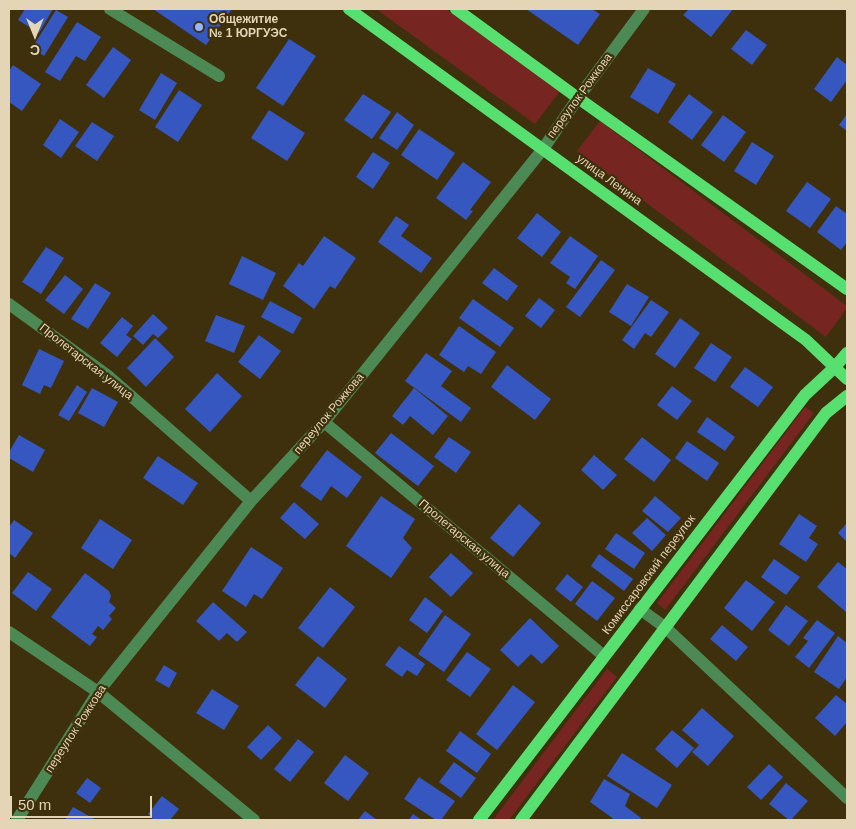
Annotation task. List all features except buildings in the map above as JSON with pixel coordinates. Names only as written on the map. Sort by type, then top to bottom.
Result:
[{"type":"main road","name":"улица Ленина","points":[[350,9],[806,340],[847,379]]},
{"type":"main road","points":[[456,9],[847,289]]},
{"type":"main road","name":"Комиссаровский переулок","points":[[479,820],[805,395],[835,368],[847,353]]},
{"type":"main road","points":[[521,820],[826,413],[847,396]]},
{"type":"street","points":[[110,9],[219,76]]},
{"type":"street","name":"переулок Рожкова","points":[[17,820],[98,692],[251,501],[324,422],[543,149],[644,9]]},
{"type":"street","name":"Пролетарская улица","points":[[9,304],[108,375],[251,501]]},
{"type":"street","name":"Пролетарская улица","points":[[324,422],[604,656]]},
{"type":"street","points":[[640,609],[666,628],[847,798]]},
{"type":"street","points":[[9,632],[98,692],[254,820]]},
{"type":"shaded area","points":[[376,9],[446,9],[560,91],[535,124]]},
{"type":"shaded area","points":[[600,121],[847,306],[826,337],[577,151]]},
{"type":"shaded area","points":[[805,407],[814,413],[665,610],[657,603]]},
{"type":"shaded area","points":[[607,669],[617,677],[509,820],[493,820]]},
{"type":"place","name":"Общежитие № 1 ЮРГУЭС","points":[[199,27]]}]
